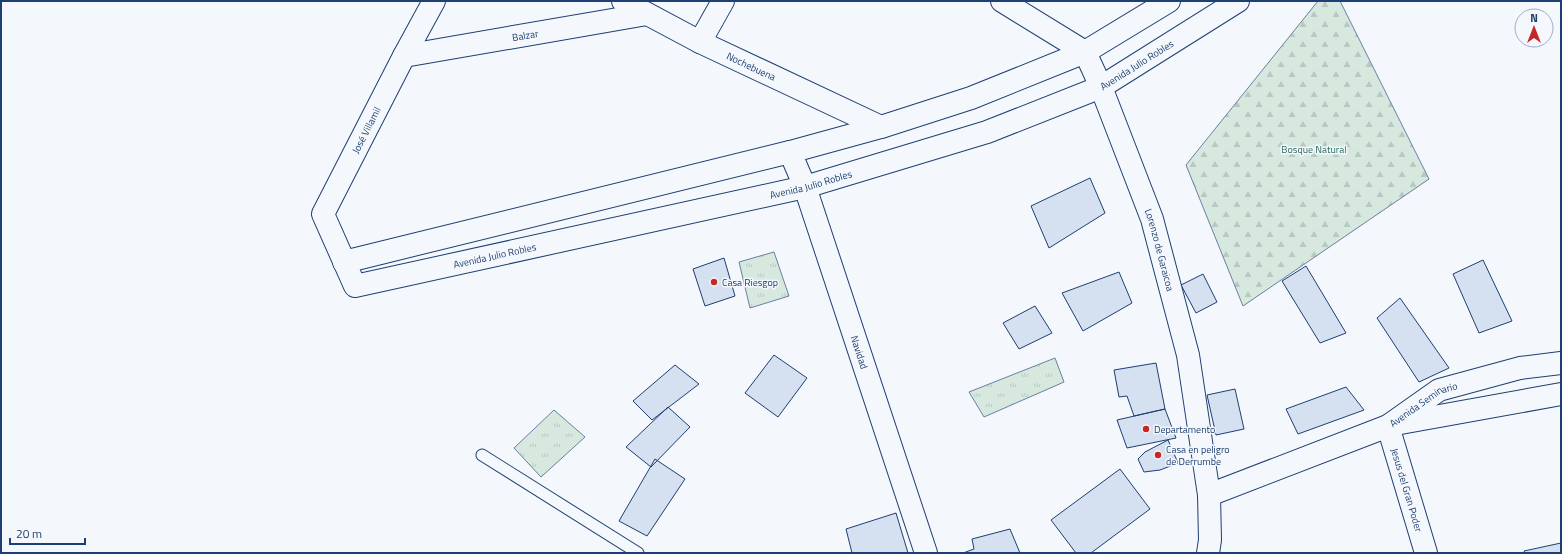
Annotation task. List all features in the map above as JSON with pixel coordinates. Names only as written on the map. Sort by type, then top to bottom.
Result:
[{"type":"street","name":"José Villamil","points":[[344,262],[323,214],[434,1]]},
{"type":"street","name":"Nochebuena","points":[[623,1],[700,42],[881,127]]},
{"type":"street","points":[[700,42],[723,1]]},
{"type":"street","points":[[1002,1],[1085,52]]},
{"type":"street","points":[[344,262],[790,152],[881,127],[971,98],[1085,52],[1169,1]]},
{"type":"street","name":"Avenida Julio Robles","points":[[344,262],[355,286],[805,187],[987,132],[1101,87],[1238,1]]},
{"type":"street","name":"Balzar","points":[[404,56],[647,14]]},
{"type":"street","name":"Lorenzo de Garaicoa","points":[[1085,52],[1101,87],[1152,219],[1188,355],[1209,495],[1210,540],[1208,553]]},
{"type":"street","name":"Navidad","points":[[790,152],[805,187],[926,553]]},
{"type":"street","name":"Avenida Seminario","points":[[1388,426],[1439,390],[1520,368],[1561,363]]},
{"type":"street","name":"Avenida Seminario","points":[[1388,426],[1561,394]]},
{"type":"street","points":[[1209,495],[1388,426]]},
{"type":"street","name":"Jesus del Gran Poder","points":[[1388,426],[1426,553]]},
{"type":"lane","points":[[482,455],[638,553]]},
{"type":"green space","name":"Bosque Natural","points":[[1318,1],[1340,1],[1429,179],[1243,306],[1186,165]]},
{"type":"green space","points":[[774,252],[789,296],[750,308],[739,262]]},
{"type":"green space","points":[[1055,358],[1064,382],[984,417],[969,392]]},
{"type":"green space","points":[[554,410],[585,437],[541,477],[514,448]]},
{"type":"building","points":[[1090,178],[1105,213],[1049,248],[1031,206]]},
{"type":"building","name":"Casa Riesgop","points":[[724,258],[735,296],[705,306],[693,269]]},
{"type":"building","points":[[1483,260],[1512,321],[1479,333],[1453,274]]},
{"type":"building","points":[[1306,266],[1346,333],[1320,343],[1282,281]]},
{"type":"building","points":[[1119,272],[1132,303],[1083,331],[1062,293]]},
{"type":"building","points":[[1203,274],[1217,302],[1196,313],[1181,285]]},
{"type":"building","points":[[1400,298],[1449,368],[1419,382],[1377,318]]},
{"type":"building","points":[[1035,306],[1052,333],[1019,349],[1003,323]]},
{"type":"building","points":[[774,355],[807,378],[778,417],[745,393]]},
{"type":"building","points":[[1156,363],[1165,409],[1134,416],[1127,396],[1119,397],[1114,370]]},
{"type":"building","points":[[675,365],[699,384],[652,420],[633,401]]},
{"type":"building","points":[[1346,387],[1364,410],[1298,434],[1286,409]]},
{"type":"building","points":[[1235,389],[1244,429],[1216,435],[1207,395]]},
{"type":"building","points":[[668,407],[690,427],[651,467],[626,447]]},
{"type":"building","name":"Departamento","points":[[1165,409],[1176,438],[1127,448],[1117,420]]},
{"type":"building","name":"Casa en peligro de Derrumbe","points":[[1168,440],[1178,463],[1160,470],[1144,472],[1138,459],[1145,452]]},
{"type":"building","points":[[655,459],[685,479],[647,536],[619,521]]},
{"type":"building","points":[[1120,469],[1150,509],[1091,553],[1076,553],[1051,520]]},
{"type":"building","points":[[896,513],[908,553],[852,553],[846,529]]},
{"type":"building","points":[[1010,529],[1020,553],[963,553],[974,549],[972,539]]},
{"type":"building","points":[[1561,543],[1561,553],[1525,553],[1524,551]]},
{"type":"place","name":"Casa Riesgop","points":[[714,282]]},
{"type":"place","name":"Departamento","points":[[1146,429]]},
{"type":"place","name":"Casa en peligro de Derrumbe","points":[[1158,455]]}]
